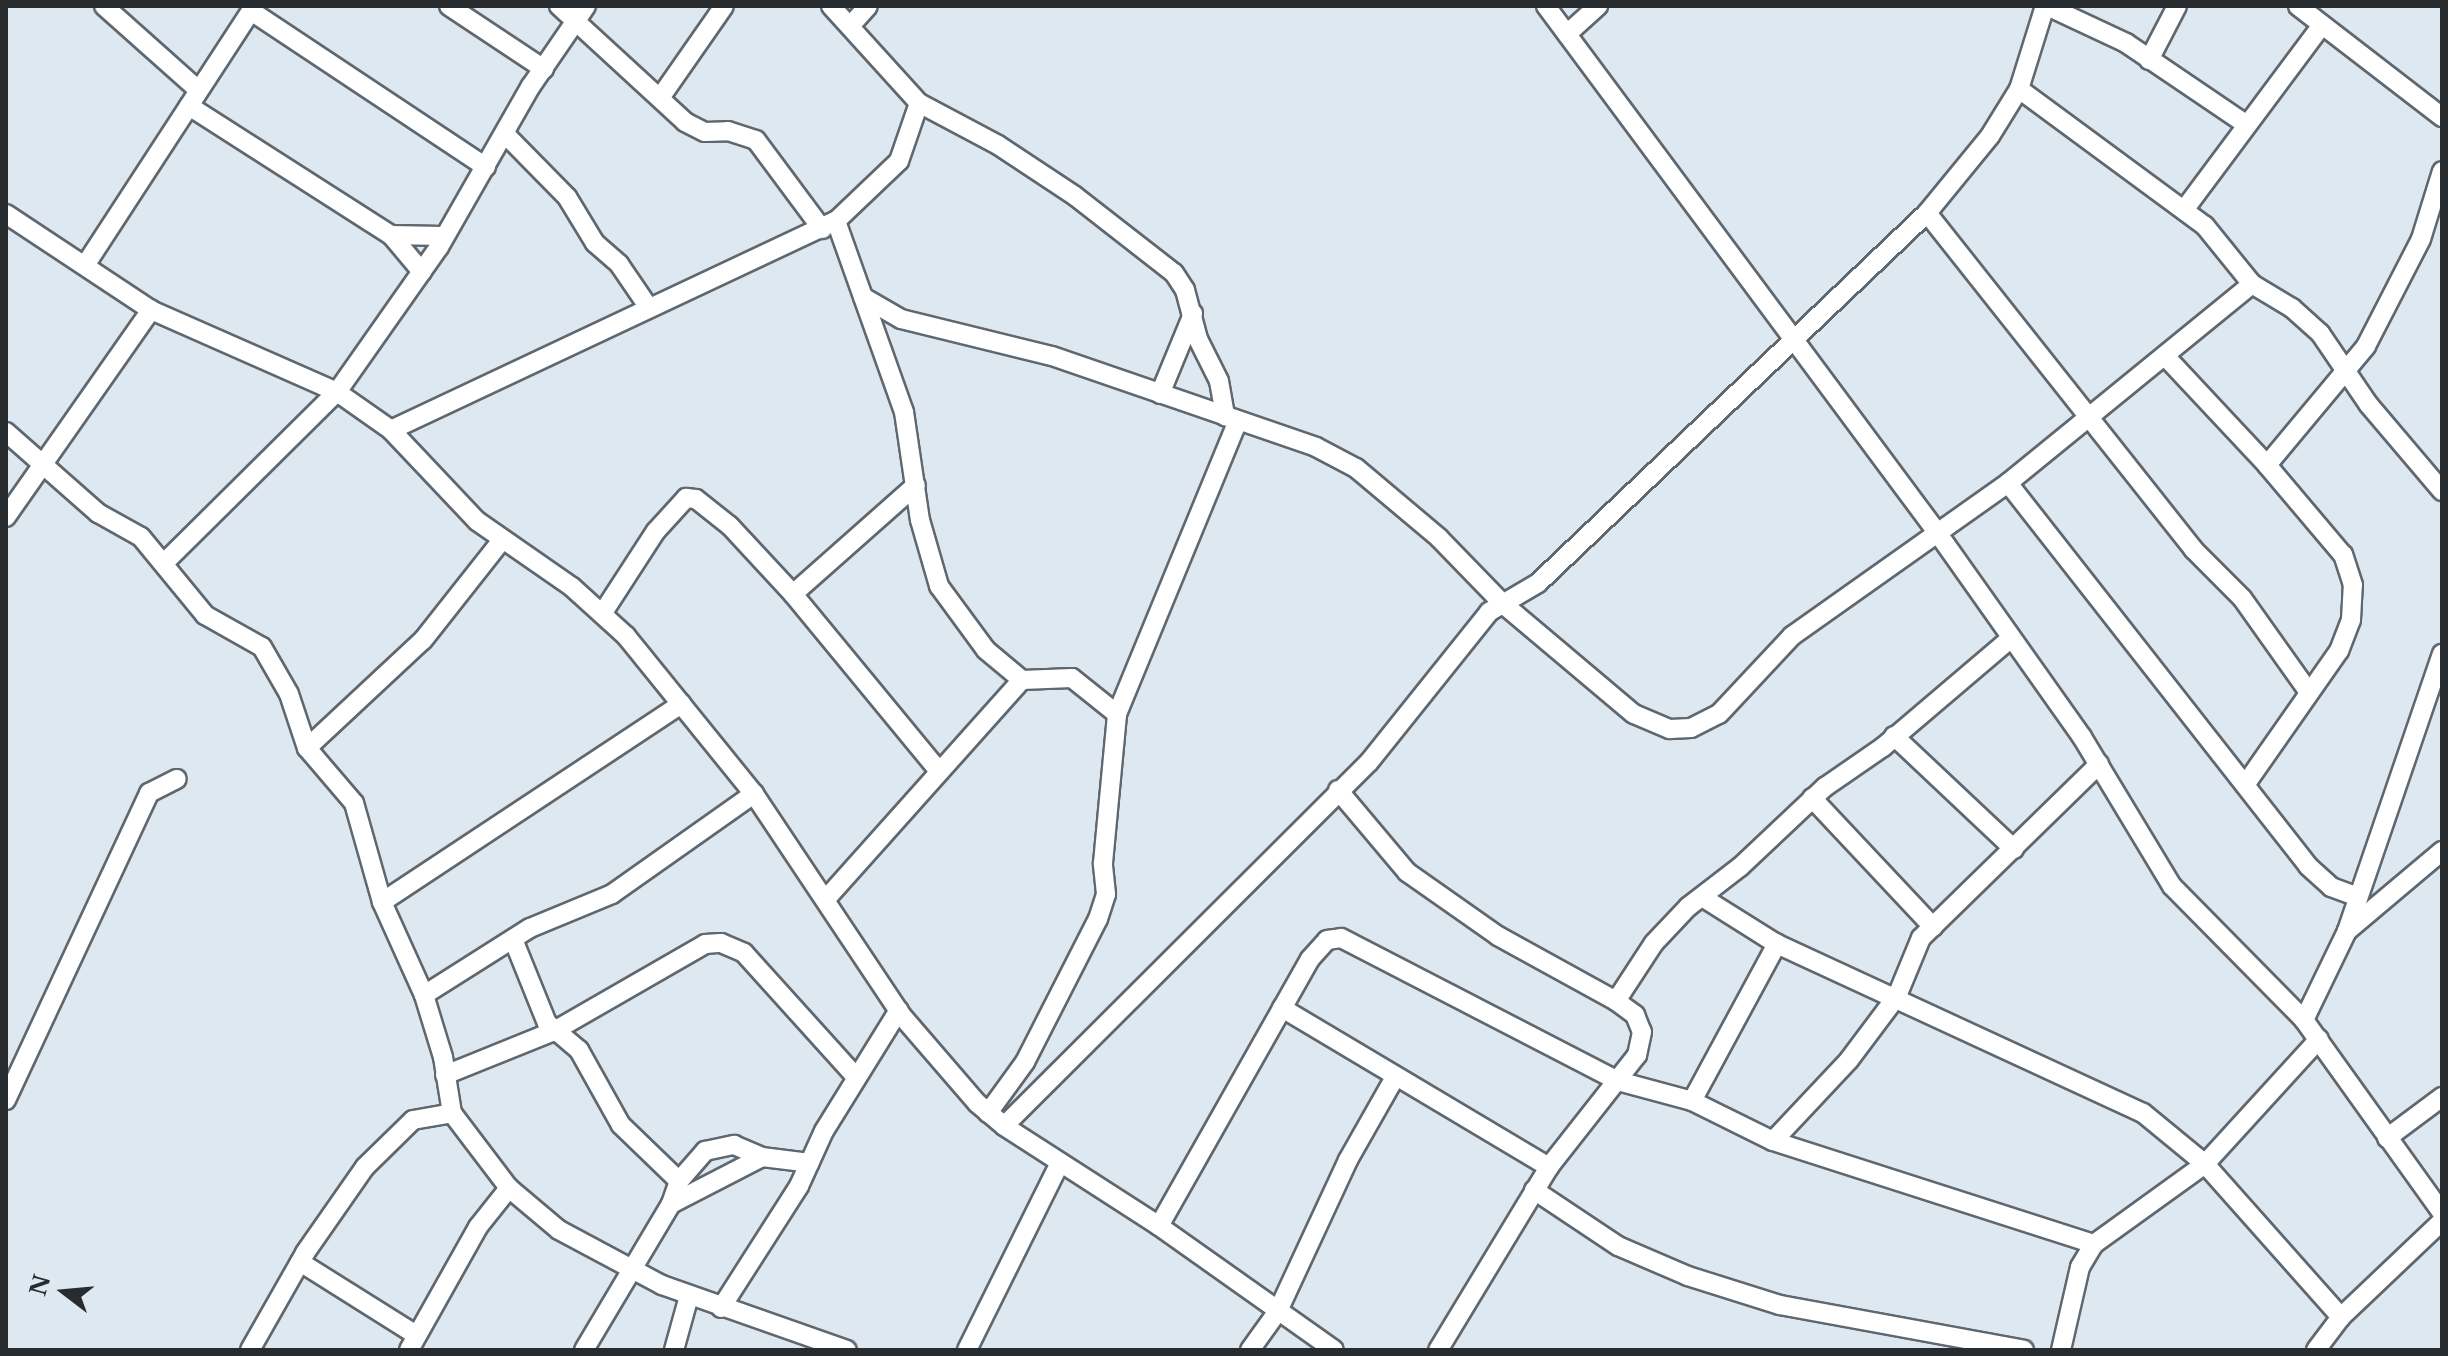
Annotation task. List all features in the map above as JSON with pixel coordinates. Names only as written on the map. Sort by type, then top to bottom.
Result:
[{"type":"street","points":[[104,6],[193,98],[391,235],[422,272]]},
{"type":"street","points":[[449,6],[544,69]]},
{"type":"street","points":[[559,6],[582,14],[694,127],[756,140],[829,225],[863,297],[904,412],[916,485],[939,586],[986,650],[1022,680],[1072,678],[1117,714]]},
{"type":"street","points":[[662,95],[724,6]]},
{"type":"street","points":[[831,6],[919,103],[998,145],[1075,196],[1174,273],[1193,314],[1198,339],[1219,381],[1232,419],[1117,714],[1103,863],[1106,894],[1098,919],[1025,1062],[988,1113]]},
{"type":"street","points":[[851,25],[868,6]]},
{"type":"street","points":[[1546,6],[1939,535],[2099,764],[2135,829],[2191,910],[2304,1020],[2442,1213]]},
{"type":"street","points":[[1567,34],[1598,6]]},
{"type":"street","points":[[1004,1126],[1369,762],[1489,612],[1538,583],[1927,213],[1990,136],[2019,89],[2046,6],[2149,60],[2247,125]]},
{"type":"street","points":[[2149,60],[2177,6]]},
{"type":"street","points":[[2298,6],[2442,117]]},
{"type":"street","points":[[86,264],[253,9],[486,167]]},
{"type":"street","points":[[165,562],[337,392],[422,272],[544,69],[582,14]]},
{"type":"street","points":[[2184,210],[2322,25]]},
{"type":"street","points":[[2019,89],[2184,210],[2226,249],[2252,284],[2292,308],[2320,333],[2343,371],[2442,491]]},
{"type":"street","points":[[391,430],[829,225],[899,161],[919,103]]},
{"type":"street","points":[[506,135],[567,197],[595,243],[619,264],[649,308]]},
{"type":"street","points":[[2267,465],[2366,346],[2415,252],[2442,171]]},
{"type":"street","points":[[1927,213],[2193,549],[2242,598],[2308,691]]},
{"type":"street","points":[[6,214],[86,264],[151,310],[337,392],[391,430],[502,540],[602,614],[681,704],[754,794],[899,1010],[988,1113],[1159,1226],[1334,1350]]},
{"type":"street","points":[[391,235],[443,236]]},
{"type":"street","points":[[863,297],[901,319],[1052,356],[1316,447],[1356,468],[1439,538],[1502,603],[1634,714],[1670,729],[1691,728],[1719,714],[1792,636],[1939,535],[2008,483],[2086,415],[2166,357],[2252,284]]},
{"type":"street","points":[[6,517],[44,467],[151,310]]},
{"type":"street","points":[[1160,394],[1193,314]]},
{"type":"street","points":[[2166,357],[2267,465],[2343,555],[2353,585],[2351,620],[2339,651],[2308,691],[2245,785]]},
{"type":"street","points":[[6,432],[98,513],[141,537],[165,562],[205,615],[262,647],[289,694],[307,748],[354,803],[382,902],[424,995],[452,1113],[509,1188],[559,1230],[630,1269],[721,1308],[847,1350]]},
{"type":"street","points":[[2008,483],[2322,880],[2358,897]]},
{"type":"street","points":[[793,594],[916,485]]},
{"type":"street","points":[[602,614],[656,531],[686,498],[706,505],[730,526],[793,594],[939,771]]},
{"type":"street","points":[[307,748],[423,640],[502,540]]},
{"type":"street","points":[[1616,1001],[1654,943],[1702,897],[1812,798],[1894,736],[2011,638]]},
{"type":"street","points":[[2304,1020],[2347,931],[2442,654]]},
{"type":"street","points":[[826,899],[1022,680]]},
{"type":"street","points":[[382,902],[681,704]]},
{"type":"street","points":[[1894,736],[2014,849]]},
{"type":"street","points":[[1773,1141],[1849,1060],[1897,996],[1908,959],[1933,927],[2099,764]]},
{"type":"street","points":[[6,1100],[149,793],[177,779]]},
{"type":"street","points":[[1338,790],[1407,872],[1487,930],[1616,1001],[1635,1015],[1642,1032],[1637,1055],[1549,1167],[1438,1350]]},
{"type":"street","points":[[424,995],[513,939],[612,894],[754,794]]},
{"type":"street","points":[[1812,798],[1933,927]]},
{"type":"street","points":[[2347,931],[2442,851]]},
{"type":"street","points":[[1702,897],[1777,944],[1897,996],[2143,1113],[2205,1164],[2341,1317]]},
{"type":"street","points":[[1159,1226],[1310,959],[1327,940],[1341,938],[1618,1081],[1692,1101],[1773,1141],[2094,1244]]},
{"type":"street","points":[[513,939],[554,1031]]},
{"type":"street","points":[[445,1075],[554,1031],[705,944],[721,943],[744,953],[856,1077]]},
{"type":"street","points":[[1692,1101],[1777,944]]},
{"type":"street","points":[[1282,1008],[1394,1079],[1549,1167]]},
{"type":"street","points":[[721,1308],[810,1163],[856,1077],[899,1010]]},
{"type":"street","points":[[554,1031],[565,1034],[579,1050],[621,1125],[679,1181]]},
{"type":"street","points":[[2061,1350],[2080,1267],[2094,1244],[2205,1164],[2319,1039]]},
{"type":"street","points":[[1250,1350],[1278,1311],[1348,1160],[1394,1079]]},
{"type":"street","points":[[2387,1138],[2442,1097]]},
{"type":"street","points":[[250,1350],[300,1262],[365,1167],[398,1130],[413,1120],[452,1113]]},
{"type":"street","points":[[584,1350],[671,1204],[679,1181],[690,1164],[720,1144],[751,1149],[762,1157],[810,1163]]},
{"type":"street","points":[[671,1204],[762,1157]]},
{"type":"street","points":[[967,1350],[1060,1163]]},
{"type":"street","points":[[300,1262],[412,1342],[478,1227],[509,1188]]},
{"type":"street","points":[[1534,1190],[1618,1246],[1688,1276],[1780,1305],[2024,1350]]},
{"type":"street","points":[[2316,1350],[2341,1317],[2442,1221]]},
{"type":"street","points":[[674,1350],[689,1296]]}]
